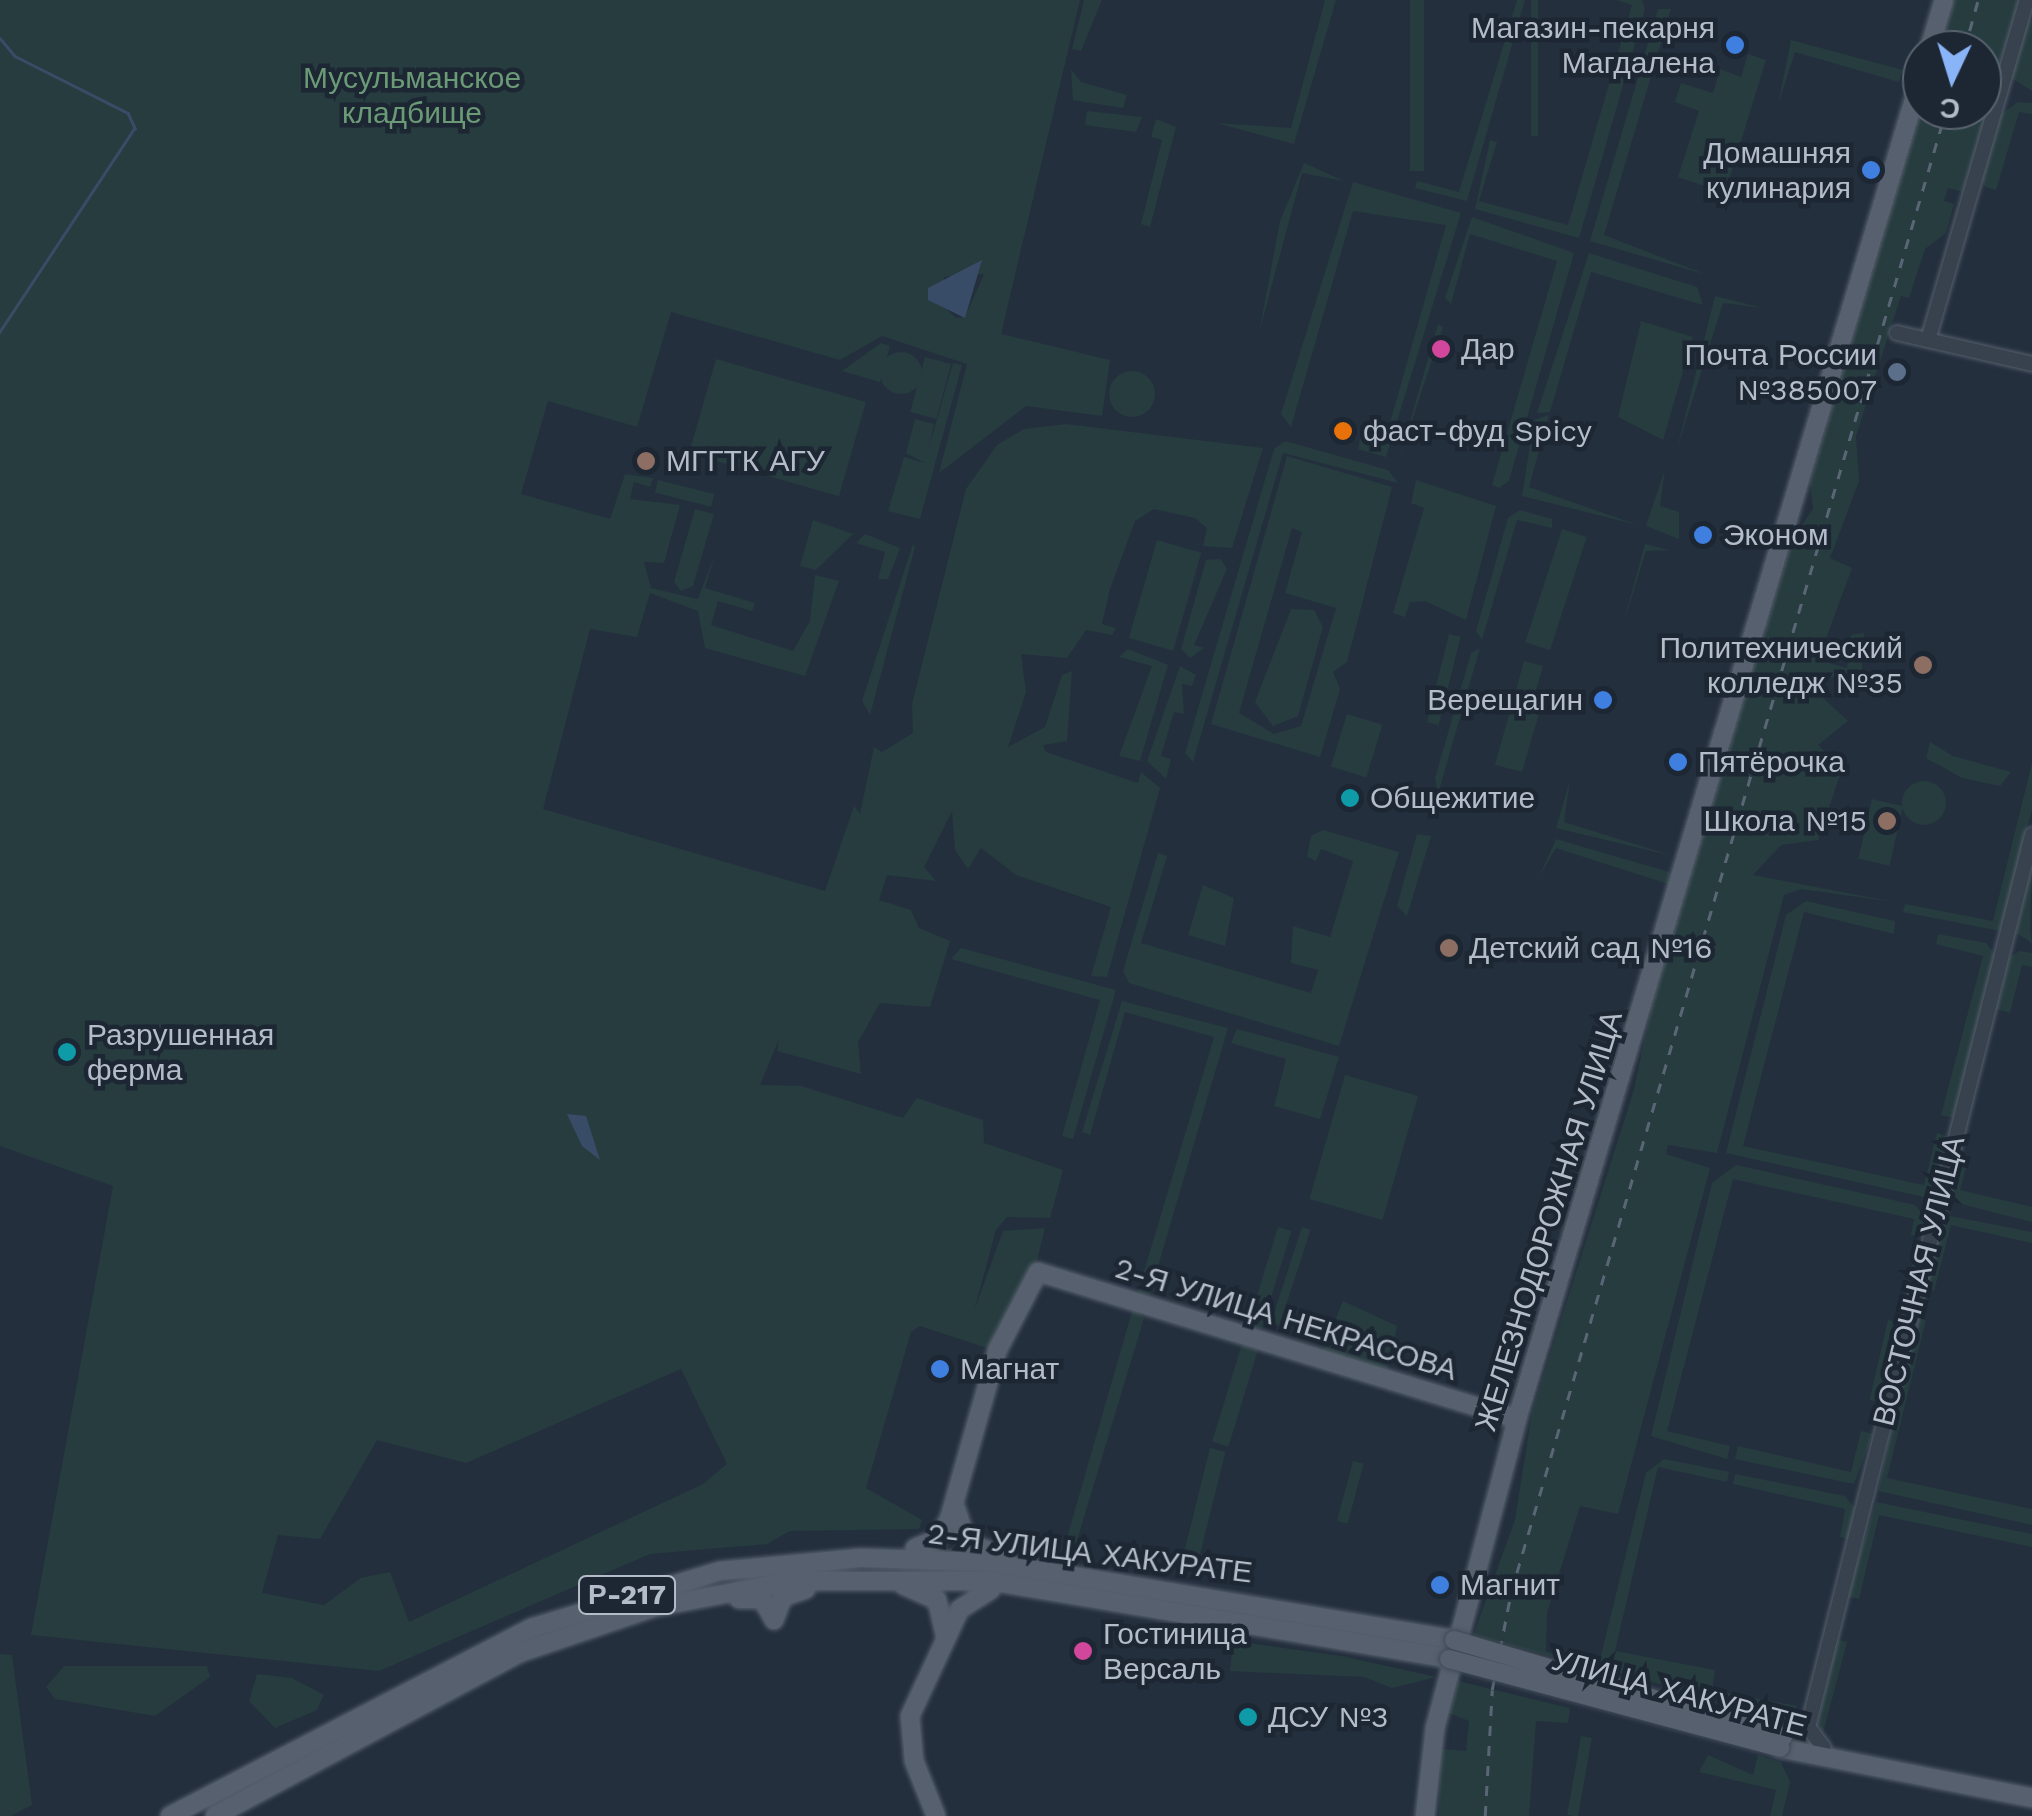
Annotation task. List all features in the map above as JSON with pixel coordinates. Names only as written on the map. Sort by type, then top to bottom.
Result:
[{"type":"main road","points":[[1934,30],[1944,0]]},
{"type":"main road","name":"ЖЕЛЕЗНОДОРОЖНАЯ УЛИЦА","points":[[1425,1816],[1434,1728],[1517,1419],[1905,130]]},
{"type":"main road","name":"2-Я УЛИЦА НЕКРАСОВА","points":[[1038,1272],[1517,1419]]},
{"type":"main road","name":"2-Я УЛИЦА ХАКУРАТЕ","points":[[956,1503],[998,1351],[1038,1272]]},
{"type":"main road","points":[[904,1551],[937,1539],[956,1503]]},
{"type":"main road","points":[[956,1503],[962,1536],[995,1554]]},
{"type":"main road","points":[[904,1551],[995,1554],[1074,1572]]},
{"type":"main road","name":"2-Я УЛИЦА ХАКУРАТЕ","points":[[170,1816],[469,1656],[655,1586],[904,1551],[1074,1572],[1454,1640]]},
{"type":"main road","points":[[899,1582],[936,1600],[944,1649]]},
{"type":"main road","points":[[487,1669],[751,1596],[899,1582],[1071,1592]]},
{"type":"main road","name":"2-Я УЛИЦА ХАКУРАТЕ","points":[[214,1816],[487,1669],[706,1595],[899,1582],[1071,1592],[1204,1612],[1449,1659]]},
{"type":"main road","points":[[751,1596],[774,1620],[797,1590]]},
{"type":"main road","points":[[936,1816],[914,1761],[910,1716],[967,1600],[990,1590]]},
{"type":"main road","name":"УЛИЦА ХАКУРАТЕ","points":[[1454,1640],[1783,1741],[1824,1748],[1896,1771]]},
{"type":"main road","name":"УЛИЦА ХАКУРАТЕ","points":[[1449,1659],[1896,1771],[2032,1798]]},
{"type":"street","points":[[1928,340],[2027,0]]},
{"type":"street","points":[[1897,333],[2032,364]]},
{"type":"street","name":"ВОСТОЧНАЯ УЛИЦА","points":[[1808,1727],[2032,835]]},
{"type":"street","points":[[1783,1741],[1808,1727],[1824,1748]]},
{"type":"green space","name":"Мусульманское кладбище","points":[[0,0],[1080,0],[1001,334],[1110,360],[1102,416],[1026,406],[939,473],[967,364],[882,336],[840,360],[671,312],[637,427],[548,401],[521,494],[610,519],[625,474],[653,478],[650,487],[634,482],[630,499],[680,505],[664,563],[644,562],[651,588],[698,599],[715,554],[705,588],[755,603],[752,611],[718,601],[711,625],[793,651],[810,621],[815,575],[839,581],[805,676],[705,648],[698,611],[650,593],[637,637],[590,629],[543,809],[825,891],[854,806],[860,814],[874,747],[882,752],[913,733],[912,704],[966,489],[997,445],[1024,429],[1066,424],[1263,448],[1232,548],[1203,546],[1207,528],[1195,518],[1154,509],[1135,521],[1110,589],[1102,624],[1116,628],[1112,635],[1086,630],[1067,658],[1021,654],[1026,692],[1008,747],[1045,727],[1062,675],[1072,671],[1067,741],[1043,745],[1046,752],[1138,783],[1141,772],[1160,788],[1107,977],[1091,976],[1111,907],[1016,875],[981,848],[968,869],[955,850],[952,811],[924,867],[936,881],[887,875],[879,900],[911,910],[919,928],[950,941],[930,1007],[880,1003],[858,1042],[861,1074],[777,1051],[779,1039],[760,1085],[801,1086],[903,1118],[917,1098],[983,1120],[984,1143],[1063,1170],[1050,1218],[1007,1217],[996,1230],[974,1311],[1003,1231],[1045,1228],[1035,1268],[990,1349],[920,1326],[911,1332],[866,1488],[922,1520],[919,1529],[790,1531],[767,1544],[650,1554],[379,1671],[31,1635],[113,1186],[0,1146]],"holes":[[[984,274],[965,317],[956,318],[943,306],[944,277]],[[681,1369],[727,1464],[703,1484],[409,1622],[390,1572],[361,1578],[324,1605],[262,1593],[278,1535],[320,1539],[377,1440],[466,1463]]]},
{"type":"green space","points":[[1084,0],[1102,0],[1081,51],[1072,49]]},
{"type":"green space","points":[[1325,0],[1336,0],[1294,144],[1216,123],[1291,128]]},
{"type":"green space","points":[[1410,0],[1424,0],[1424,171],[1410,171]]},
{"type":"green space","points":[[1517,0],[1525,0],[1467,201],[1415,188],[1417,181],[1459,192]]},
{"type":"green space","points":[[1531,0],[1538,0],[1538,136],[1531,136]]},
{"type":"green space","points":[[1616,0],[1642,0],[1645,9],[1579,238],[1475,209],[1490,140],[1497,142],[1479,201],[1568,225],[1632,5]]},
{"type":"green space","points":[[1954,0],[2021,0],[2002,63],[2002,30],[1945,30]]},
{"type":"green space","points":[[1658,9],[1671,9],[1604,235],[1707,275],[1590,241]]},
{"type":"green space","points":[[2025,19],[2032,21],[2032,91],[2010,77]]},
{"type":"green space","points":[[1791,40],[1902,70],[1899,82],[1795,52],[1778,105]]},
{"type":"green space","points":[[1748,54],[1766,60],[1725,193],[1678,177],[1699,111],[1675,102],[1681,83],[1713,93],[1720,69],[1741,77]]},
{"type":"green space","points":[[1071,69],[1081,82],[1127,95],[1123,108],[1073,100]]},
{"type":"green space","points":[[2018,102],[2032,103],[2032,114],[2019,112],[1996,190],[1980,180],[1995,130],[2002,130],[2002,114]]},
{"type":"green space","points":[[1087,111],[1142,117],[1136,132],[1085,125]]},
{"type":"green space","points":[[1156,119],[1176,127],[1150,227],[1141,224],[1162,140],[1151,137]]},
{"type":"green space","points":[[1915,130],[1982,130],[1963,192],[1948,188],[1944,201],[1954,204],[1946,233],[1925,249],[1909,298],[1901,296],[1856,436],[1859,481],[1830,558],[1852,568],[1818,660],[1847,668],[1851,635],[1864,633],[1861,684],[1829,676],[1822,697],[1848,721],[1818,745],[1842,769],[1818,840],[1781,845],[1753,875],[1894,902],[1801,889],[1784,895],[1717,1153],[1668,1145],[1666,1154],[1710,1168],[1618,1514],[1580,1506],[1547,1613],[1546,1651],[1581,1664],[1473,1636],[1515,1520],[1532,1412],[1634,1089],[1653,1000],[1793,538],[1813,509],[1810,482]]},
{"type":"green space","points":[[1304,163],[1344,181],[1302,173],[1259,333],[1280,221]]},
{"type":"green space","points":[[1353,182],[1461,213],[1386,457],[1358,449],[1360,439],[1384,444],[1446,225],[1353,211],[1291,427],[1281,414]]},
{"type":"green space","points":[[1472,217],[1574,253],[1509,481],[1499,488],[1492,485],[1557,261],[1470,234],[1451,304],[1445,298]]},
{"type":"green space","points":[[1589,253],[1697,287],[1703,305],[1591,272],[1550,412],[1537,413]]},
{"type":"green space","points":[[1715,296],[1763,308],[1723,303],[1677,449]]},
{"type":"green space","points":[[1641,321],[1693,337],[1663,440],[1618,417]]},
{"type":"green space","points":[[1438,324],[1443,327],[1399,460]]},
{"type":"green space","points":[[881,343],[890,346],[880,382],[842,371]]},
{"type":"green space","points":[[901,352],[916,358],[922,373],[916,388],[901,394],[886,388],[880,373],[886,358]]},
{"type":"green space","points":[[925,357],[951,364],[936,419],[910,412]]},
{"type":"green space","points":[[716,359],[866,402],[839,496],[689,453]]},
{"type":"green space","points":[[953,363],[962,365],[920,519],[888,511],[904,457],[925,463],[906,453],[915,419],[934,424],[929,447]]},
{"type":"green space","points":[[1132,371],[1148,378],[1155,394],[1148,410],[1132,417],[1116,410],[1109,394],[1116,378]]},
{"type":"green space","points":[[1549,415],[1529,487],[1638,525],[1522,496],[1534,420]]},
{"type":"green space","points":[[1285,441],[1388,470],[1398,483],[1283,453],[1193,762],[1185,753],[1274,449]]},
{"type":"green space","points":[[1287,456],[1392,487],[1347,662],[1333,672],[1340,689],[1320,757],[1211,724]],"holes":[[[1292,528],[1302,532],[1285,593],[1336,608],[1301,726],[1274,734],[1239,713]]]},
{"type":"green space","points":[[1665,469],[1660,506],[1679,512],[1679,539],[1646,526]]},
{"type":"green space","points":[[658,480],[714,494],[711,507],[655,493]]},
{"type":"green space","points":[[1416,480],[1496,506],[1466,620],[1425,601],[1410,602],[1405,617],[1393,613],[1424,508],[1411,503]]},
{"type":"green space","points":[[695,509],[714,514],[693,586],[681,591],[674,582]]},
{"type":"green space","points":[[1520,510],[1552,519],[1552,528],[1517,520],[1482,640],[1476,631],[1508,518]]},
{"type":"green space","points":[[813,520],[853,534],[816,570],[800,566]]},
{"type":"green space","points":[[1562,529],[1587,537],[1550,650],[1525,642]]},
{"type":"green space","points":[[865,534],[900,548],[888,579],[878,579],[885,552],[856,543]]},
{"type":"green space","points":[[1157,540],[1201,553],[1173,651],[1129,638]]},
{"type":"green space","points":[[913,544],[915,547],[870,715],[862,701]]},
{"type":"green space","points":[[1645,544],[1669,550],[1646,551],[1622,628]]},
{"type":"green space","points":[[1221,559],[1227,569],[1194,645],[1204,648],[1190,658],[1181,649],[1206,560]]},
{"type":"green space","points":[[1291,609],[1314,610],[1323,627],[1298,716],[1273,726],[1255,702]]},
{"type":"green space","points":[[1449,634],[1461,637],[1439,725],[1427,722]]},
{"type":"green space","points":[[1480,648],[1438,794],[1435,778],[1471,653]]},
{"type":"green space","points":[[1128,649],[1168,665],[1140,761],[1119,756],[1152,666],[1119,657]]},
{"type":"green space","points":[[1524,661],[1543,666],[1536,690],[1545,693],[1522,772],[1495,765]]},
{"type":"green space","points":[[1180,666],[1196,675],[1192,686],[1182,684],[1184,714],[1174,712],[1161,756],[1171,759],[1166,779],[1147,761]]},
{"type":"green space","points":[[1347,714],[1382,725],[1366,777],[1331,767]]},
{"type":"green space","points":[[1930,742],[1953,756],[2011,772],[2000,786],[1962,778],[1926,758]]},
{"type":"green space","points":[[2032,763],[2032,810],[2000,931],[1903,912],[1905,904],[1993,921]]},
{"type":"green space","points":[[1570,780],[1564,822],[1673,856],[1556,828]]},
{"type":"green space","points":[[1924,781],[1939,788],[1946,803],[1939,818],[1924,825],[1909,818],[1902,803],[1909,788]]},
{"type":"green space","points":[[1872,799],[1903,806],[1889,866],[1858,858]]},
{"type":"green space","points":[[1323,830],[1399,852],[1339,1046],[1129,983],[1123,971],[1158,853],[1167,856],[1141,943],[1311,993],[1318,970],[1291,963],[1293,926],[1330,937],[1353,861],[1321,849],[1316,861],[1307,857],[1311,836]]},
{"type":"green space","points":[[1417,834],[1431,836],[1407,916],[1397,906]]},
{"type":"green space","points":[[1556,839],[1669,872],[1671,885],[1556,848],[1539,877]]},
{"type":"green space","points":[[2032,864],[2030,930],[2032,943],[2016,933]]},
{"type":"green space","points":[[1203,885],[1234,898],[1225,946],[1188,935]]},
{"type":"green space","points":[[1806,901],[1895,921],[1894,934],[1804,912],[1743,1146],[1924,1185],[1937,1133],[1949,1137],[1928,1198],[1726,1153],[1786,915]]},
{"type":"green space","points":[[1938,934],[1986,943],[1996,955],[1954,1118],[1941,1115],[1983,956],[1936,944]]},
{"type":"green space","points":[[961,948],[1116,990],[1073,1139],[1062,1136],[1100,1000],[951,959]]},
{"type":"green space","points":[[2019,951],[2032,953],[2032,967],[2022,965],[2010,1013],[1996,1009],[2009,958]]},
{"type":"green space","points":[[1122,1001],[1228,1028],[1149,1297],[1137,1295],[1214,1037],[1125,1012],[1090,1135],[1082,1132]]},
{"type":"green space","points":[[1237,1029],[1339,1057],[1320,1119],[1274,1106],[1286,1059],[1231,1043]]},
{"type":"green space","points":[[1345,1075],[1418,1096],[1382,1220],[1309,1199]]},
{"type":"green space","points":[[1958,1152],[1966,1168],[1960,1190],[2032,1207],[2032,1222],[1949,1201]]},
{"type":"green space","points":[[1736,1165],[1915,1205],[1927,1220],[1923,1238],[1911,1235],[1914,1219],[1733,1179],[1667,1431],[1730,1446],[1727,1459],[1651,1436],[1712,1183]]},
{"type":"green space","points":[[1945,1215],[2032,1232],[2032,1243],[1951,1225],[1934,1291],[1923,1289]]},
{"type":"green space","points":[[1278,1227],[1291,1231],[1261,1330],[1248,1325]]},
{"type":"green space","points":[[1302,1227],[1311,1230],[1279,1326],[1271,1323]]},
{"type":"green space","points":[[1343,1301],[1397,1326],[1387,1371],[1323,1350]]},
{"type":"green space","points":[[1133,1308],[1144,1318],[1076,1544],[1064,1548]]},
{"type":"green space","points":[[1916,1317],[1926,1320],[1887,1478],[2032,1509],[2032,1525],[1878,1491]]},
{"type":"green space","points":[[1888,1320],[1901,1323],[1882,1403],[1870,1400]]},
{"type":"green space","points":[[1242,1344],[1258,1349],[1228,1447],[1212,1442]]},
{"type":"green space","points":[[1861,1431],[1873,1434],[1854,1484],[1735,1459],[1738,1446],[1851,1472]]},
{"type":"green space","points":[[1210,1448],[1226,1452],[1197,1565],[1182,1562]]},
{"type":"green space","points":[[1664,1459],[1729,1472],[1727,1482],[1658,1467],[1615,1651],[1715,1670],[1712,1690],[1797,1706],[1793,1721],[1598,1667],[1646,1473]]},
{"type":"green space","points":[[1353,1461],[1364,1464],[1348,1524],[1337,1521]]},
{"type":"green space","points":[[1735,1474],[1845,1496],[1855,1508],[1849,1539],[1840,1537],[1845,1509],[1733,1484]]},
{"type":"green space","points":[[1876,1502],[2032,1534],[2032,1547],[1879,1515],[1859,1599],[1847,1596]]},
{"type":"green space","points":[[1837,1640],[1847,1642],[1823,1733],[1818,1723]]},
{"type":"green space","points":[[1233,1641],[1342,1656],[1436,1677],[1392,1688],[1364,1677],[1230,1671]]},
{"type":"green space","points":[[0,1654],[12,1655],[32,1805],[11,1816],[0,1816]]},
{"type":"green space","points":[[64,1666],[207,1666],[210,1677],[155,1716],[55,1699],[46,1687]]},
{"type":"green space","points":[[257,1674],[292,1678],[324,1695],[317,1710],[275,1728],[249,1701]]},
{"type":"green space","points":[[1458,1681],[1570,1708],[1568,1723],[1536,1721],[1529,1816],[1439,1816],[1440,1749],[1466,1751],[1469,1721],[1449,1713]]},
{"type":"green space","points":[[1581,1736],[1592,1738],[1578,1816],[1567,1815]]},
{"type":"green space","points":[[1708,1755],[1753,1775],[1758,1755],[1781,1762],[1790,1782],[1782,1816],[1770,1816],[1776,1790],[1699,1772]]},
{"type":"water","points":[[982,260],[965,318],[928,300],[928,288]]},
{"type":"water","points":[[567,1114],[586,1116],[600,1160],[582,1146]]},
{"type":"waterway","points":[[0,38],[15,56],[128,113],[135,128],[0,332]]},
{"type":"railway","points":[[1970,30],[1978,0]]},
{"type":"railway","points":[[1485,1816],[1492,1690],[1511,1592],[1940,130]]},
{"type":"place","name":"Магазин-пекарня Магдалена","points":[[1735,45]]},
{"type":"place","name":"Домашняя кулинария","points":[[1871,170]]},
{"type":"place","name":"Дар","points":[[1441,349]]},
{"type":"place","name":"Почта России №385007","points":[[1897,372]]},
{"type":"place","name":"фаст-фуд Spicy","points":[[1343,431]]},
{"type":"place","name":"МГГТК АГУ","points":[[646,461]]},
{"type":"place","name":"Эконом","points":[[1703,535]]},
{"type":"place","name":"Политехнический колледж №35","points":[[1923,665]]},
{"type":"place","name":"Верещагин","points":[[1603,700]]},
{"type":"place","name":"Пятёрочка","points":[[1678,762]]},
{"type":"place","name":"Общежитие","points":[[1350,798]]},
{"type":"place","name":"Школа №15","points":[[1887,821]]},
{"type":"place","name":"Детский сад №16","points":[[1449,948]]},
{"type":"place","name":"Разрушенная ферма","points":[[67,1052]]},
{"type":"place","name":"Магнат","points":[[940,1369]]},
{"type":"place","name":"Магнит","points":[[1440,1585]]},
{"type":"place","name":"Гостиница Версаль","points":[[1083,1651]]},
{"type":"place","name":"ДСУ №3","points":[[1248,1717]]}]
